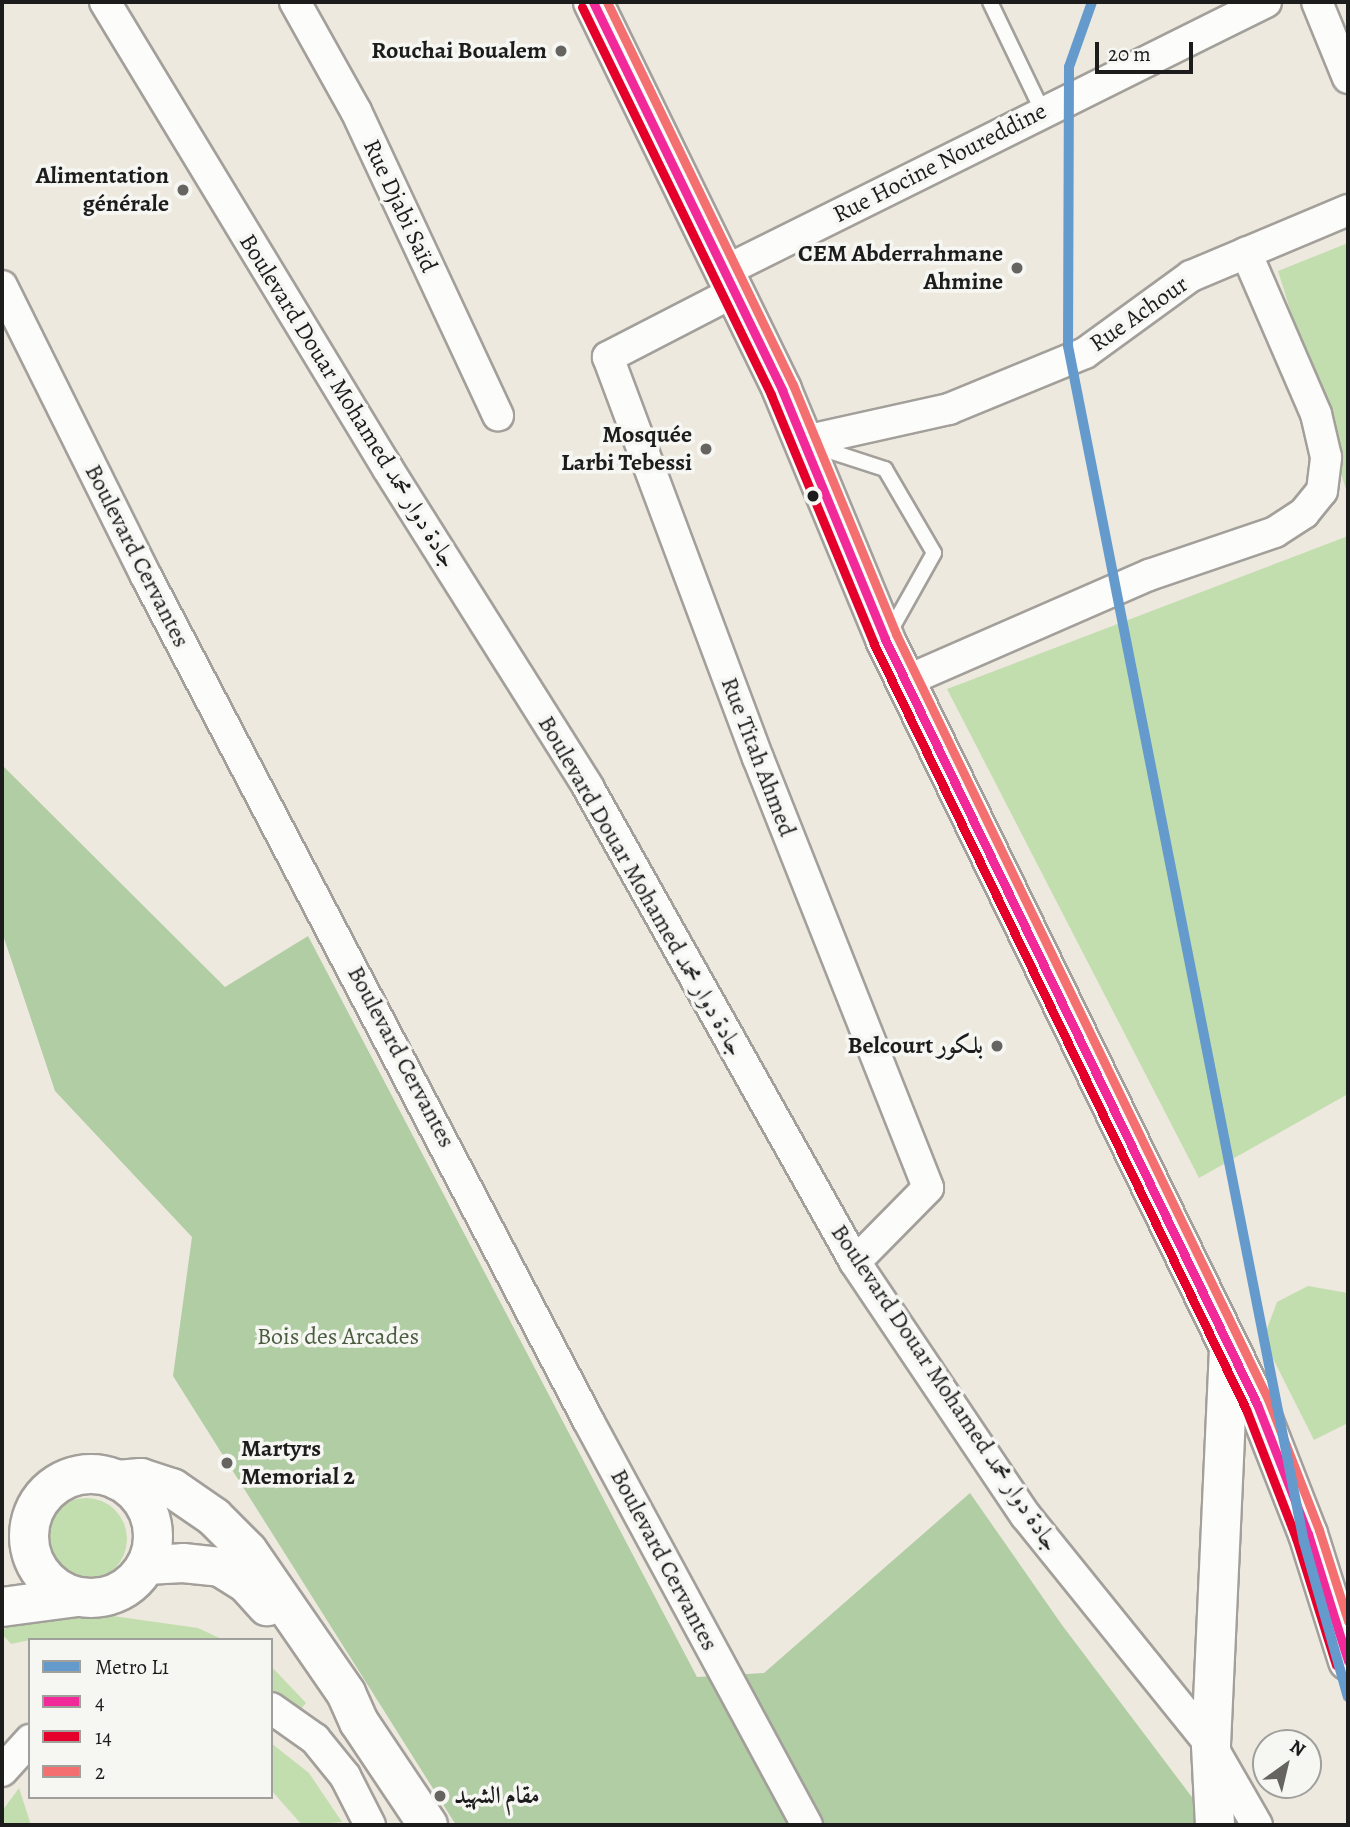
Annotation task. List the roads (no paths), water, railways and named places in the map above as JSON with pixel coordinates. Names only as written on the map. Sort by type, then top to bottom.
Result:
[{"type":"main road","points":[[593,2],[806,442],[885,639],[1257,1404],[1308,1534],[1348,1661]]},
{"type":"main road","points":[[1215,1825],[1211,1745],[1229,1349]]},
{"type":"main road","points":[[2,1532],[42,1497],[77,1475],[117,1479],[141,1478],[172,1489],[214,1517],[248,1551],[346,1693],[359,1722],[428,1825]]},
{"type":"main road","points":[[42,1497],[29,1530],[36,1565],[60,1591],[94,1599],[125,1589],[147,1565],[153,1546],[153,1526],[134,1491],[117,1479]]},
{"type":"main road","points":[[147,1565],[203,1563],[235,1574],[262,1600],[333,1696],[359,1722]]},
{"type":"main road","points":[[2,1607],[77,1597]]},
{"type":"street","name":"Boulevard Douar Mohamed جادة دوار محمد","points":[[105,2],[388,470],[588,787],[855,1262],[1026,1516],[1211,1745],[1257,1825]]},
{"type":"street","name":"Rue Djabi Saïd","points":[[295,2],[356,111],[498,415]]},
{"type":"street","name":"Rue Hocine Noureddine","points":[[730,281],[1043,111],[1266,2]]},
{"type":"street","points":[[1317,2],[1348,78]]},
{"type":"street","name":"Rue Achour","points":[[806,442],[948,409],[1085,353],[1191,276],[1348,210]]},
{"type":"street","points":[[906,681],[1149,575],[1275,532],[1304,513],[1322,491],[1326,457],[1316,414],[1246,252]]},
{"type":"street","name":"Rue Titah Ahmed","points":[[730,281],[608,357],[758,758],[928,1188],[855,1262]]},
{"type":"street","name":"Boulevard Cervantes","points":[[2,286],[146,576],[588,1420],[807,1825]]},
{"type":"street","points":[[273,1709],[315,1739],[345,1776],[370,1825]]},
{"type":"street","points":[[2,1771],[28,1742]]},
{"type":"lane","points":[[990,2],[1043,111]]},
{"type":"lane","points":[[806,442],[886,469],[934,553],[885,639]]},
{"type":"metro line","name":"L1","points":[[1092,2],[1069,67],[1068,346],[1304,1542],[1348,1697]]},
{"type":"place","name":"Rouchai Boualem","points":[[561,51]]},
{"type":"place","name":"Alimentation générale","points":[[183,190]]},
{"type":"place","name":"CEM Abderrahmane Ahmine","points":[[1017,268]]},
{"type":"place","name":"Mosquée Larbi Tebessi","points":[[706,449]]},
{"type":"place","name":"Belcourt بلكور","points":[[997,1046]]},
{"type":"place","name":"Martyrs Memorial 2","points":[[227,1463]]},
{"type":"place","name":"مقام الشهيد","points":[[440,1796]]},
{"type":"park label","name":"Bois des Arcades","points":[[338,1337]]}]
